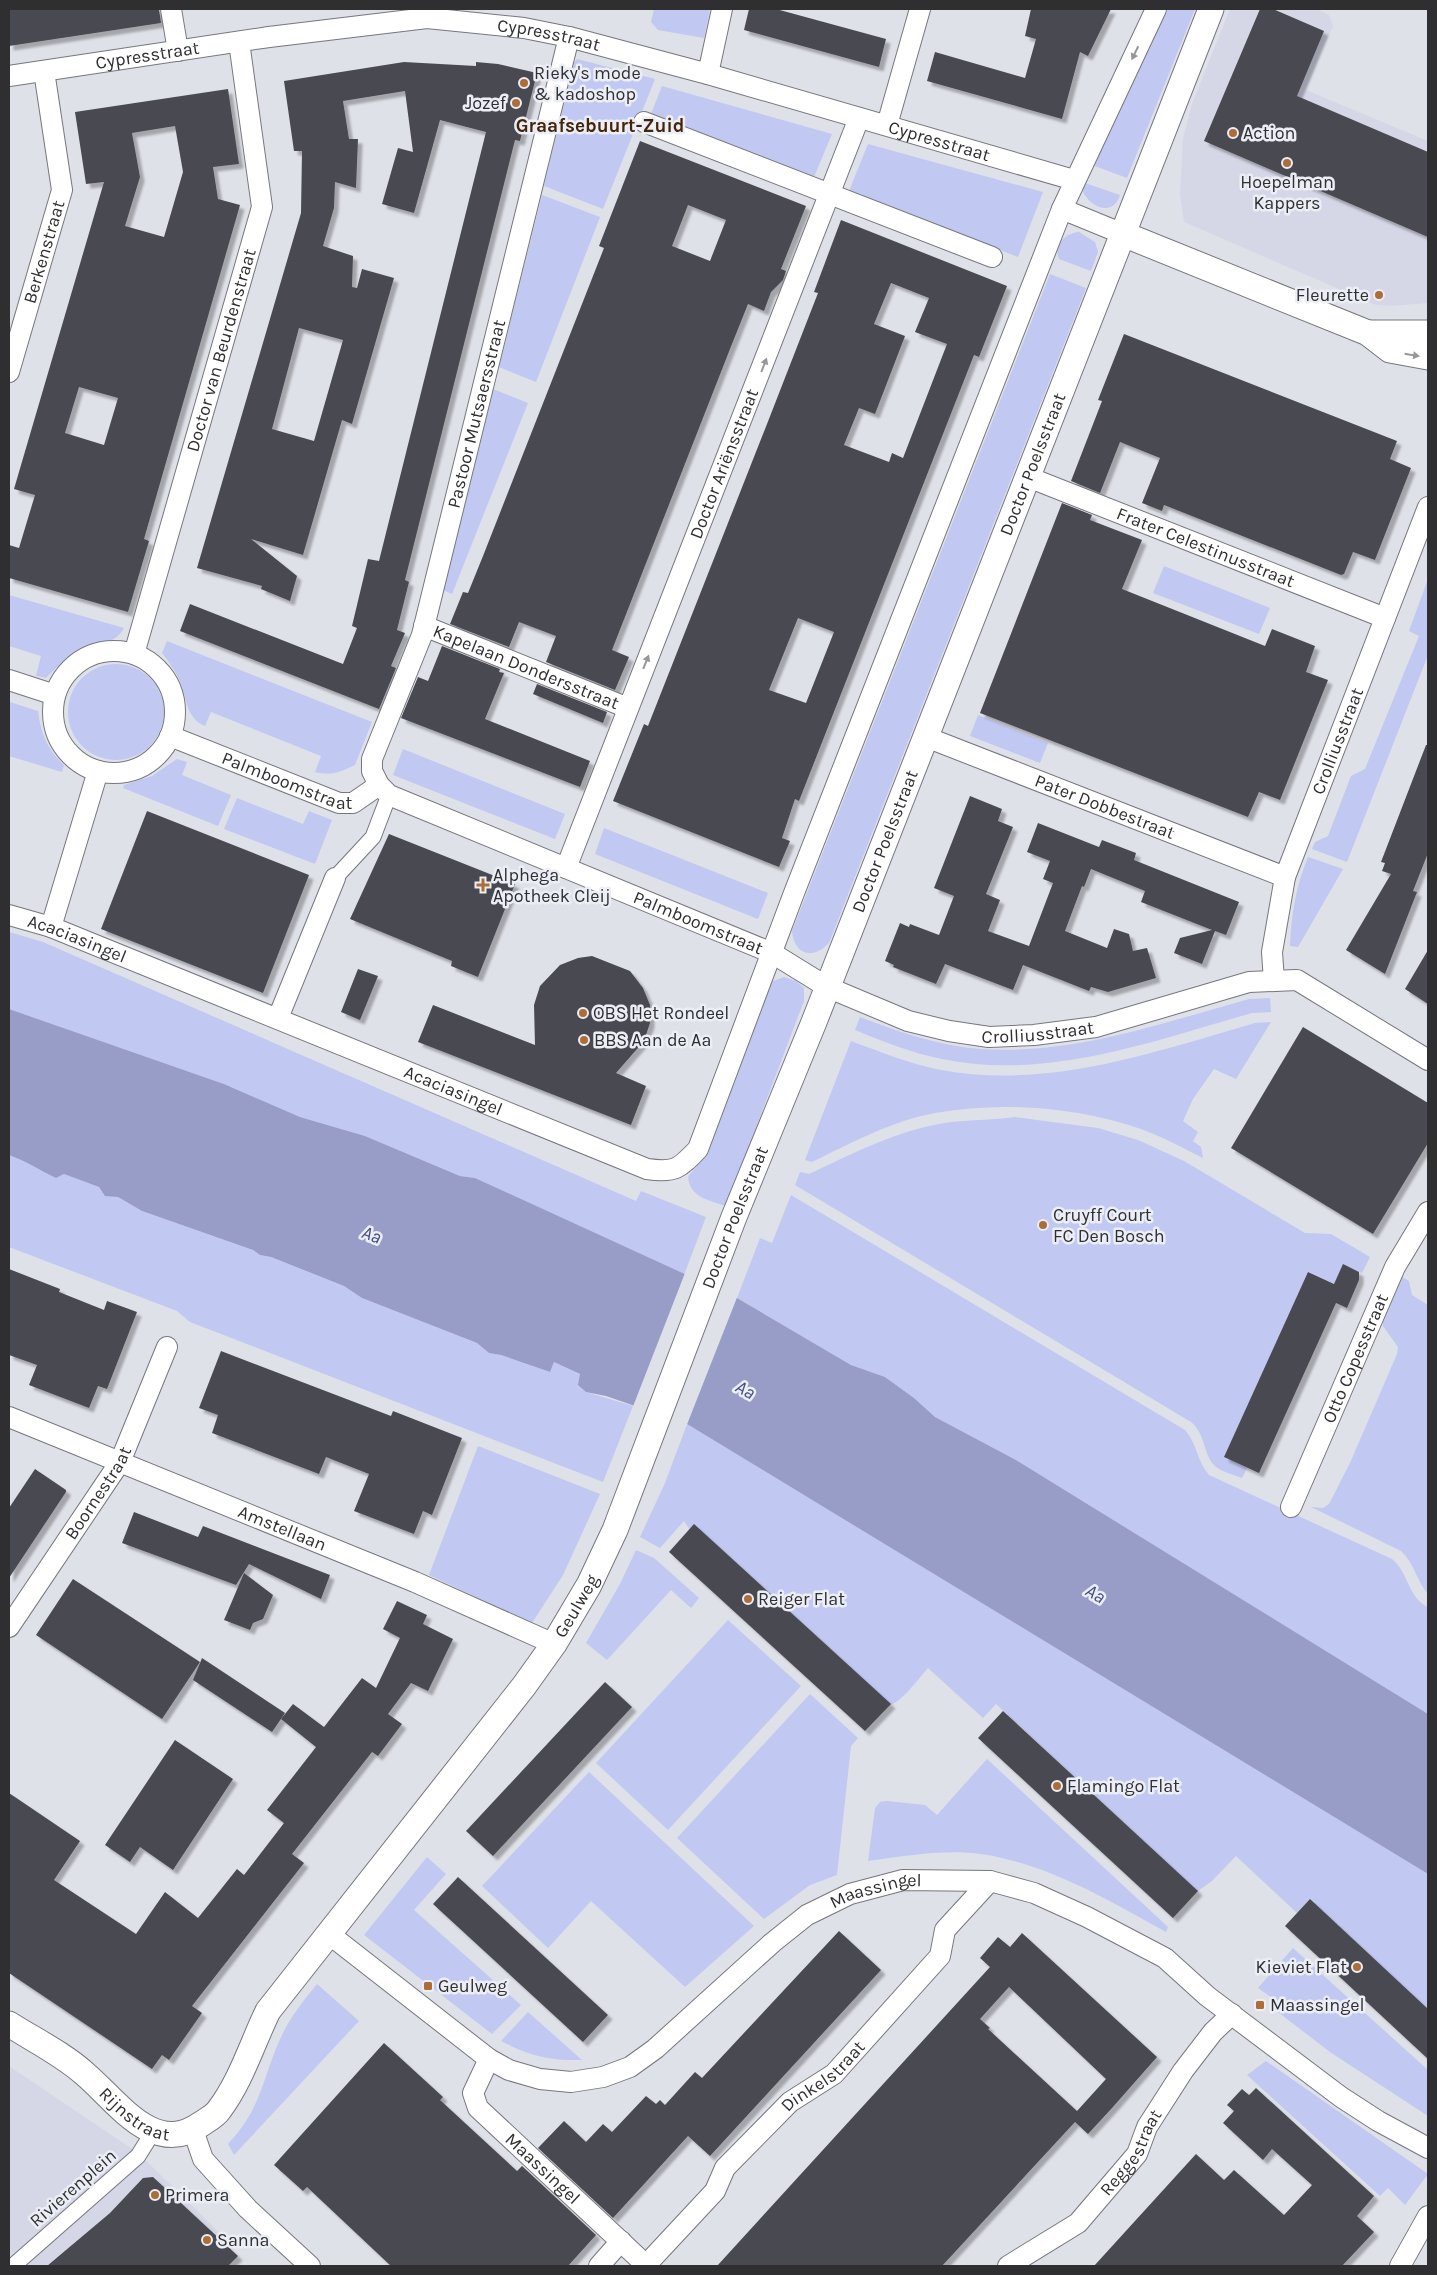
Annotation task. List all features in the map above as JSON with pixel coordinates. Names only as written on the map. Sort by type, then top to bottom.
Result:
[{"type":"street","points":[[171,9],[178,51]]},
{"type":"street","points":[[708,74],[722,9]]},
{"type":"street","points":[[887,125],[920,9]]},
{"type":"street","points":[[772,953],[1074,180],[1156,9]]},
{"type":"street","name":"Doctor Poelsstraat","points":[[646,1448],[720,1255],[926,737],[1211,9]]},
{"type":"street","name":"Cypresstraat","points":[[9,76],[239,42],[427,18],[524,28],[569,37],[708,74],[1074,180]]},
{"type":"street","name":"Pastoor Mutsaersstraat","points":[[384,790],[372,771],[372,759],[424,626],[569,37]]},
{"type":"street","name":"Doctor van Beurdenstraat","points":[[134,654],[262,208],[239,42]]},
{"type":"street","name":"Berkenstraat","points":[[9,372],[62,190],[44,71]]},
{"type":"street","name":"Doctor Ariënsstraat","points":[[566,868],[744,417],[859,118]]},
{"type":"street","points":[[644,122],[828,195],[992,257]]},
{"type":"street","points":[[1062,210],[1368,333],[1390,350],[1428,357]]},
{"type":"street","points":[[1368,333],[1428,333]]},
{"type":"street","name":"Frater Celestinusstraat","points":[[1028,477],[1385,618]]},
{"type":"street","name":"Crolliusstraat","points":[[1274,981],[1272,952],[1285,876],[1428,507]]},
{"type":"street","name":"Kapelaan Dondersstraat","points":[[424,626],[628,708]]},
{"type":"street","points":[[109,651],[134,654],[152,664],[168,684],[173,697],[175,716],[170,736],[158,754],[141,767],[120,773],[98,771],[81,763],[66,750],[56,733],[52,714],[55,695],[66,673],[86,657],[109,651]]},
{"type":"street","points":[[9,680],[55,695]]},
{"type":"street","name":"Palmboomstraat","points":[[170,736],[339,802],[354,803],[384,790],[772,953],[827,987]]},
{"type":"street","name":"Pater Dobbestraat","points":[[926,737],[1285,876]]},
{"type":"street","points":[[51,927],[98,771]]},
{"type":"street","points":[[278,1018],[335,878],[373,837],[384,790]]},
{"type":"street","name":"Acaciasingel","points":[[9,915],[51,927],[647,1169],[663,1171],[681,1167],[698,1149],[772,953]]},
{"type":"street","name":"Crolliusstraat","points":[[827,987],[908,1021],[949,1031],[989,1037],[1034,1035],[1096,1027],[1250,982],[1297,980],[1428,1060]]},
{"type":"street","name":"Otto Copesstraat","points":[[1291,1507],[1395,1267],[1428,1212]]},
{"type":"street","name":"Boornestraat","points":[[9,1627],[120,1462],[167,1347]]},
{"type":"street","name":"Amstellaan","points":[[9,1416],[415,1582],[554,1644]]},
{"type":"street","name":"Geulweg","points":[[193,2130],[218,2112],[236,2084],[251,2045],[268,2011],[524,1686],[554,1644],[589,1585],[612,1538],[646,1448]]},
{"type":"street","name":"Maassingel","points":[[329,1934],[489,2059],[509,2070],[540,2079],[570,2082],[603,2077],[630,2067],[655,2049],[772,1943],[807,1915],[832,1902],[850,1894],[903,1880],[990,1881],[1034,1893],[1087,1917],[1165,1958],[1207,1996],[1341,2097],[1378,2121],[1428,2148]]},
{"type":"street","name":"Dinkelstraat","points":[[647,2266],[715,2191],[725,2168],[790,2102],[834,2074],[940,1956],[945,1930],[990,1881]]},
{"type":"street","name":"Reggestraat","points":[[1008,2266],[1078,2223],[1137,2154],[1147,2127],[1183,2071],[1213,2032],[1232,2014]]},
{"type":"street","name":"Rijnstraat","points":[[9,2024],[84,2073],[130,2118],[153,2132],[175,2135],[193,2130],[203,2159],[208,2165],[248,2209],[310,2266]]},
{"type":"street","name":"Maassingel","points":[[489,2059],[473,2093],[478,2108],[647,2266]]},
{"type":"street","name":"Rivierenplein","points":[[13,2266],[138,2156],[153,2132]]},
{"type":"street","points":[[1400,2266],[1428,2216]]},
{"type":"street","points":[[599,2266],[621,2242]]},
{"type":"shaded area","points":[[654,9],[710,9],[704,38],[658,30],[651,22]]},
{"type":"shaded area","points":[[1168,9],[1195,9],[1127,178],[1092,165]]},
{"type":"shaded area","points":[[1230,9],[1317,9],[1329,15],[1333,26],[1306,90],[1428,141],[1428,303],[1390,306],[1376,305],[1184,222],[1180,194],[1183,139],[1192,104]]},
{"type":"shaded area","points":[[577,59],[655,79],[603,209],[544,186],[574,62]]},
{"type":"shaded area","points":[[662,86],[832,134],[814,177],[651,114]]},
{"type":"shaded area","points":[[868,144],[1043,192],[1018,257],[849,191]]},
{"type":"shaded area","points":[[1085,183],[1120,195],[1117,202],[1106,208],[1095,205],[1089,201],[1082,189]]},
{"type":"shaded area","points":[[542,195],[600,217],[536,382],[499,367]]},
{"type":"shaded area","points":[[1079,232],[1095,242],[1098,252],[1091,271],[1059,259],[1059,245],[1065,237]]},
{"type":"shaded area","points":[[1050,274],[1086,288],[829,943],[817,952],[805,952],[796,945],[792,931]]},
{"type":"shaded area","points":[[493,389],[528,403],[452,594],[443,590]]},
{"type":"shaded area","points":[[1164,566],[1270,608],[1259,634],[1153,593]]},
{"type":"shaded area","points":[[1428,579],[1428,655],[1347,862],[1312,849],[1315,842],[1328,836],[1351,776],[1365,769],[1419,636],[1409,631]]},
{"type":"shaded area","points":[[9,595],[124,628],[120,634],[110,641],[86,648],[70,656],[46,678],[36,676],[41,656],[9,646]]},
{"type":"shaded area","points":[[167,641],[372,722],[355,765],[336,773],[315,772],[321,756],[211,712],[205,726],[199,723],[187,705],[178,678],[162,653]]},
{"type":"shaded area","points":[[116,664],[134,668],[150,678],[160,694],[164,712],[160,730],[150,746],[134,756],[116,760],[98,756],[82,746],[72,730],[68,712],[72,694],[82,678],[98,668]]},
{"type":"shaded area","points":[[10,702],[38,711],[46,741],[53,753],[64,765],[62,772],[9,756]]},
{"type":"shaded area","points":[[978,715],[1048,743],[1040,763],[970,736]]},
{"type":"shaded area","points":[[403,749],[565,814],[555,839],[393,775]]},
{"type":"shaded area","points":[[177,759],[187,762],[182,775],[231,795],[218,826],[123,788],[124,785],[152,776]]},
{"type":"shaded area","points":[[237,798],[303,824],[309,811],[332,820],[315,864],[224,829]]},
{"type":"shaded area","points":[[604,828],[768,893],[758,919],[595,854]]},
{"type":"shaded area","points":[[1308,857],[1343,869],[1298,947],[1290,946],[1295,901]]},
{"type":"shaded area","points":[[9,932],[43,942],[636,1201],[641,1191],[706,1217],[684,1275],[475,1178],[460,1176],[365,1136],[300,1117],[224,1084],[9,1009]]},
{"type":"shaded area","points":[[784,977],[796,981],[804,988],[804,1001],[726,1206],[696,1194],[692,1190],[688,1177],[699,1163],[769,987],[773,981]]},
{"type":"shaded area","points":[[1270,998],[1271,1012],[1252,1013],[1138,1046],[1099,1055],[1020,1065],[981,1064],[942,1059],[898,1047],[855,1030],[860,1017],[889,1028],[950,1045],[981,1049],[1015,1050],[1083,1042],[1150,1027],[1249,999]]},
{"type":"shaded area","points":[[1271,1022],[1236,1079],[1214,1069],[1193,1099],[1183,1121],[1198,1132],[1193,1141],[1201,1147],[1203,1158],[1141,1129],[1117,1122],[1065,1111],[1039,1108],[986,1107],[935,1113],[903,1121],[872,1133],[812,1162],[805,1160],[851,1041],[907,1061],[941,1070],[981,1075],[1021,1075],[1061,1072],[1100,1065],[1140,1056],[1255,1023]]},
{"type":"shaded area","points":[[1015,1117],[1098,1128],[1138,1140],[1184,1161],[1305,1233],[1331,1234],[1370,1257],[1362,1273],[1343,1265],[1334,1284],[1309,1272],[1225,1457],[1247,1468],[1242,1478],[1216,1467],[1209,1457],[1196,1427],[1191,1422],[795,1185],[800,1172],[809,1174],[870,1146],[918,1129],[944,1123]]},
{"type":"shaded area","points":[[9,1155],[56,1178],[64,1174],[99,1187],[105,1195],[118,1197],[142,1211],[253,1250],[260,1255],[271,1257],[344,1286],[362,1298],[477,1343],[489,1353],[501,1355],[550,1372],[554,1362],[580,1374],[586,1392],[633,1406],[603,1482],[190,1322],[177,1311],[9,1247]]},
{"type":"shaded area","points":[[791,1195],[1185,1430],[1209,1475],[1392,1559],[1402,1571],[1416,1598],[1428,1607],[1428,1714],[1016,1460],[935,1417],[914,1398],[885,1377],[851,1365],[737,1298],[760,1238],[772,1243]]},
{"type":"shaded area","points":[[1402,1277],[1409,1281],[1412,1295],[1428,1305],[1428,1594],[1406,1556],[1401,1551],[1311,1507],[1323,1508],[1329,1504],[1350,1463],[1397,1354],[1398,1347],[1383,1326],[1382,1320]]},
{"type":"shaded area","points":[[687,1424],[1428,1874],[1428,2009],[1310,1900],[1297,1913],[1236,1856],[1212,1881],[1198,1891],[996,1704],[983,1718],[928,1668],[902,1697],[889,1706],[883,1707],[690,1530],[684,1521],[660,1548],[640,1537],[665,1483]]},
{"type":"shaded area","points":[[478,1446],[600,1494],[563,1575],[532,1623],[429,1575]]},
{"type":"shaded area","points":[[636,1550],[654,1558],[699,1598],[691,1608],[671,1590],[607,1660],[586,1643],[620,1584]]},
{"type":"shaded area","points":[[728,1620],[801,1686],[668,1830],[596,1763]]},
{"type":"shaded area","points":[[810,1694],[858,1738],[851,1746],[837,1875],[810,1885],[764,1919],[677,1838]]},
{"type":"shaded area","points":[[987,1759],[1168,1927],[1166,1932],[1077,1885],[1030,1866],[1006,1859],[981,1854],[953,1852],[868,1861],[875,1808],[880,1802],[925,1805],[937,1815]]},
{"type":"shaded area","points":[[589,1772],[754,1926],[685,1987],[591,1901],[548,1948],[482,1886]]},
{"type":"shaded area","points":[[427,1857],[446,1874],[414,1910],[521,2005],[492,2034],[364,1935]]},
{"type":"shaded area","points":[[1293,1948],[1428,2070],[1428,2116],[1330,2052],[1270,2006],[1274,1999],[1258,1988]]},
{"type":"shaded area","points":[[317,1984],[359,2021],[234,2155],[228,2144],[240,2130],[255,2104],[275,2050],[286,2028],[298,2008]]},
{"type":"shaded area","points":[[528,2012],[582,2060],[560,2060],[540,2056],[501,2041]]},
{"type":"shaded area","points":[[1266,2061],[1428,2174],[1405,2205],[1388,2188],[1380,2196],[1247,2075]]},
{"type":"shaded area","points":[[9,2066],[138,2153],[222,2235],[184,2266],[9,2266]]},
{"type":"water","name":"Aa","points":[[9,1009],[224,1084],[300,1117],[365,1136],[460,1176],[475,1178],[737,1298],[851,1365],[885,1377],[914,1398],[935,1417],[1016,1460],[1428,1714],[1428,1874],[687,1424],[606,1396],[586,1392],[578,1385],[580,1374],[554,1362],[550,1372],[501,1355],[489,1353],[477,1343],[362,1298],[344,1286],[271,1257],[260,1255],[253,1250],[142,1211],[118,1197],[105,1196],[99,1187],[64,1174],[56,1178],[9,1155]]},
{"type":"pier","points":[[685,1273],[738,1295],[686,1427],[632,1409]]},
{"type":"building","points":[[9,9],[159,9],[161,23],[9,46]]},
{"type":"building","points":[[749,9],[776,9],[886,39],[879,67],[744,30]]},
{"type":"building","points":[[1031,9],[1111,9],[1088,56],[1080,52],[1062,119],[927,81],[935,52],[1025,78],[1036,39],[1025,36]]},
{"type":"building","points":[[1260,9],[1273,9],[1324,31],[1297,96],[1428,152],[1428,237],[1204,141]]},
{"type":"building","points":[[404,62],[476,66],[476,62],[498,64],[537,73],[520,141],[515,140],[405,580],[409,582],[397,630],[405,633],[391,666],[396,668],[379,709],[180,631],[190,604],[343,664],[357,628],[352,626],[368,559],[379,561],[486,132],[440,120],[414,213],[382,204],[398,148],[413,152],[405,91],[343,101],[349,139],[358,139],[356,188],[335,182],[334,208],[323,246],[353,256],[352,287],[357,288],[362,269],[394,278],[352,424],[342,420],[303,555],[251,539],[297,576],[290,601],[261,589],[262,586],[197,568],[301,213],[302,151],[294,151],[284,81]],"holes":[[[299,328],[343,340],[314,441],[272,429]]]},
{"type":"building","points":[[228,89],[239,164],[213,167],[218,199],[240,205],[144,539],[149,541],[128,612],[9,578],[9,545],[19,548],[35,495],[14,489],[104,182],[86,184],[75,112]],"holes":[[[175,126],[183,172],[164,237],[125,226],[140,177],[132,133]],[[79,387],[118,398],[104,445],[65,433]]]},
{"type":"building","points":[[640,141],[806,206],[781,269],[786,271],[783,280],[771,292],[764,311],[748,304],[730,349],[612,650],[629,657],[615,690],[546,662],[556,636],[519,622],[509,647],[450,624],[463,592],[468,593],[483,556],[604,248],[599,246]],"holes":[[[688,205],[726,220],[710,261],[672,246]]]},
{"type":"building","points":[[841,220],[1007,286],[979,357],[974,355],[799,801],[795,799],[782,838],[790,841],[779,867],[613,801],[644,724],[648,726],[818,293],[814,292]],"holes":[[[891,283],[929,298],[915,332],[947,344],[903,458],[892,453],[889,462],[844,445],[859,408],[875,414],[905,336],[874,324]],[[798,618],[834,632],[806,703],[769,690]]]},
{"type":"building","points":[[1124,334],[1397,441],[1390,459],[1411,468],[1375,560],[1353,552],[1344,574],[1341,575],[1164,505],[1162,511],[1142,503],[1160,458],[1120,442],[1100,493],[1071,481],[1102,401],[1098,400]]},
{"type":"building","points":[[1062,503],[1092,515],[1090,520],[1142,540],[1122,589],[1265,646],[1272,629],[1315,646],[1306,672],[1328,680],[1280,800],[1259,792],[1248,817],[980,713]]},
{"type":"building","points":[[442,646],[500,669],[499,672],[504,673],[485,719],[590,761],[580,787],[401,718],[418,677],[428,681]]},
{"type":"building","points":[[537,684],[607,712],[603,723],[533,694]]},
{"type":"building","points":[[1426,745],[1428,745],[1428,853],[1413,891],[1417,892],[1385,974],[1346,950],[1391,874],[1382,871],[1385,863],[1381,862]]},
{"type":"building","points":[[970,796],[1002,809],[998,821],[1013,827],[986,894],[1000,900],[988,931],[1029,946],[1053,883],[1043,879],[1050,861],[1027,852],[1038,823],[1099,847],[1102,840],[1136,853],[1134,860],[1239,902],[1226,935],[1215,931],[1202,964],[1174,953],[1180,938],[1212,930],[1141,902],[1145,891],[1091,869],[1084,887],[1082,886],[1065,931],[1107,948],[1114,929],[1129,934],[1133,951],[1147,948],[1156,978],[1108,992],[1091,987],[1089,991],[1023,965],[1013,990],[945,964],[936,984],[893,967],[894,965],[885,961],[900,923],[909,927],[910,924],[939,935],[954,896],[934,888]]},
{"type":"building","points":[[147,811],[309,875],[263,993],[101,929]]},
{"type":"building","points":[[389,834],[515,884],[478,977],[451,966],[452,961],[350,919]]},
{"type":"building","points":[[1428,950],[1428,1004],[1405,989]]},
{"type":"building","name":"BBS Aan de Aa","points":[[592,956],[630,971],[643,988],[650,1005],[650,1023],[644,1041],[616,1073],[646,1086],[631,1125],[418,1042],[433,1005],[535,1045],[534,1005],[540,986],[560,965],[578,958]]},
{"type":"building","points":[[358,969],[378,976],[360,1020],[341,1012]]},
{"type":"building","points":[[1303,1027],[1428,1103],[1428,1143],[1373,1234],[1231,1148]]},
{"type":"building","points":[[1343,1264],[1359,1272],[1359,1280],[1347,1308],[1336,1303],[1259,1473],[1224,1457],[1308,1272],[1334,1284]]},
{"type":"building","points":[[9,1269],[60,1289],[59,1292],[104,1310],[107,1301],[137,1312],[107,1389],[98,1386],[89,1408],[29,1385],[37,1365],[9,1355]]},
{"type":"building","points":[[221,1351],[391,1416],[393,1411],[462,1438],[432,1515],[423,1511],[414,1534],[354,1511],[369,1474],[326,1457],[319,1474],[212,1433],[218,1415],[199,1408]]},
{"type":"building","points":[[35,1469],[66,1490],[66,1492],[9,1578],[9,1508]]},
{"type":"building","points":[[134,1512],[198,1537],[203,1526],[330,1575],[321,1599],[249,1564],[236,1585],[122,1543]]},
{"type":"building","name":"Reiger Flat","points":[[694,1524],[891,1704],[865,1731],[669,1552]]},
{"type":"building","points":[[244,1573],[273,1595],[263,1619],[253,1623],[250,1630],[224,1620]]},
{"type":"building","points":[[73,1579],[200,1662],[162,1719],[36,1635]]},
{"type":"building","points":[[397,1601],[427,1615],[423,1624],[453,1639],[428,1691],[411,1683],[388,1714],[402,1724],[378,1756],[372,1752],[292,1854],[304,1863],[192,2006],[202,2013],[169,2060],[162,2055],[152,2069],[9,1973],[9,1793],[80,1841],[54,1880],[136,1934],[165,1892],[198,1918],[237,1869],[244,1875],[284,1823],[267,1810],[316,1747],[281,1719],[293,1704],[324,1727],[362,1678],[376,1688],[400,1638],[383,1629]]},
{"type":"building","points":[[202,1658],[285,1713],[272,1732],[193,1680]]},
{"type":"building","points":[[605,1682],[632,1707],[493,1856],[466,1831]]},
{"type":"building","name":"Flamingo Flat","points":[[1003,1711],[1198,1891],[1173,1918],[978,1738]]},
{"type":"building","points":[[175,1740],[233,1779],[173,1870],[140,1847],[130,1862],[105,1845]]},
{"type":"building","points":[[458,1877],[608,2015],[583,2042],[433,1904]]},
{"type":"building","name":"Kieviet Flat","points":[[1310,1899],[1428,2009],[1428,2059],[1285,1926]]},
{"type":"building","points":[[839,1931],[881,1970],[710,2156],[688,2136],[613,2218],[538,2148],[564,2121],[586,2142],[603,2124],[612,2132],[646,2096],[656,2104],[660,2100],[665,2105],[695,2072],[702,2078]]},
{"type":"building","points":[[1022,1933],[1157,2057],[1112,2108],[1088,2134],[1075,2122],[942,2266],[717,2266],[990,1967],[980,1958],[998,1937],[1010,1947]],"holes":[[[1009,1987],[1106,2079],[1077,2111],[988,2029],[990,2028],[980,2019]]]},
{"type":"building","points":[[384,2043],[443,2097],[440,2100],[517,2171],[522,2166],[596,2235],[568,2266],[391,2266],[307,2187],[303,2191],[274,2165]]},
{"type":"building","points":[[1256,2088],[1374,2196],[1357,2216],[1374,2232],[1342,2266],[1094,2266],[1196,2154],[1224,2180],[1234,2170],[1284,2215],[1312,2185],[1272,2149],[1263,2160],[1223,2123],[1234,2111],[1227,2105],[1242,2089],[1249,2095]]},
{"type":"building","points":[[153,2177],[238,2256],[228,2266],[47,2266],[110,2213],[143,2178]]},
{"type":"place","name":"Rieky's mode & kadoshop","points":[[524,83]]},
{"type":"place","name":"Jozef","points":[[516,103]]},
{"type":"place","name":"Action","points":[[1233,133]]},
{"type":"place","name":"Hoepelman Kappers","points":[[1287,163]]},
{"type":"place","name":"Fleurette","points":[[1379,295]]},
{"type":"place","name":"Alphega Apotheek Cleij","points":[[483,885]]},
{"type":"place","name":"OBS Het Rondeel","points":[[583,1013]]},
{"type":"place","name":"BBS Aan de Aa","points":[[584,1040]]},
{"type":"place","name":"Cruyff Court FC Den Bosch","points":[[1043,1225]]},
{"type":"place","name":"Reiger Flat","points":[[748,1599]]},
{"type":"place","name":"Flamingo Flat","points":[[1057,1786]]},
{"type":"place","name":"Kieviet Flat","points":[[1357,1967]]},
{"type":"place","name":"Geulweg","points":[[428,1986]]},
{"type":"place","name":"Maassingel","points":[[1260,2005]]},
{"type":"place","name":"Primera","points":[[155,2195]]},
{"type":"place","name":"Sanna","points":[[207,2240]]},
{"type":"district","name":"Graafsebuurt-Zuid","points":[[600,125]]}]
